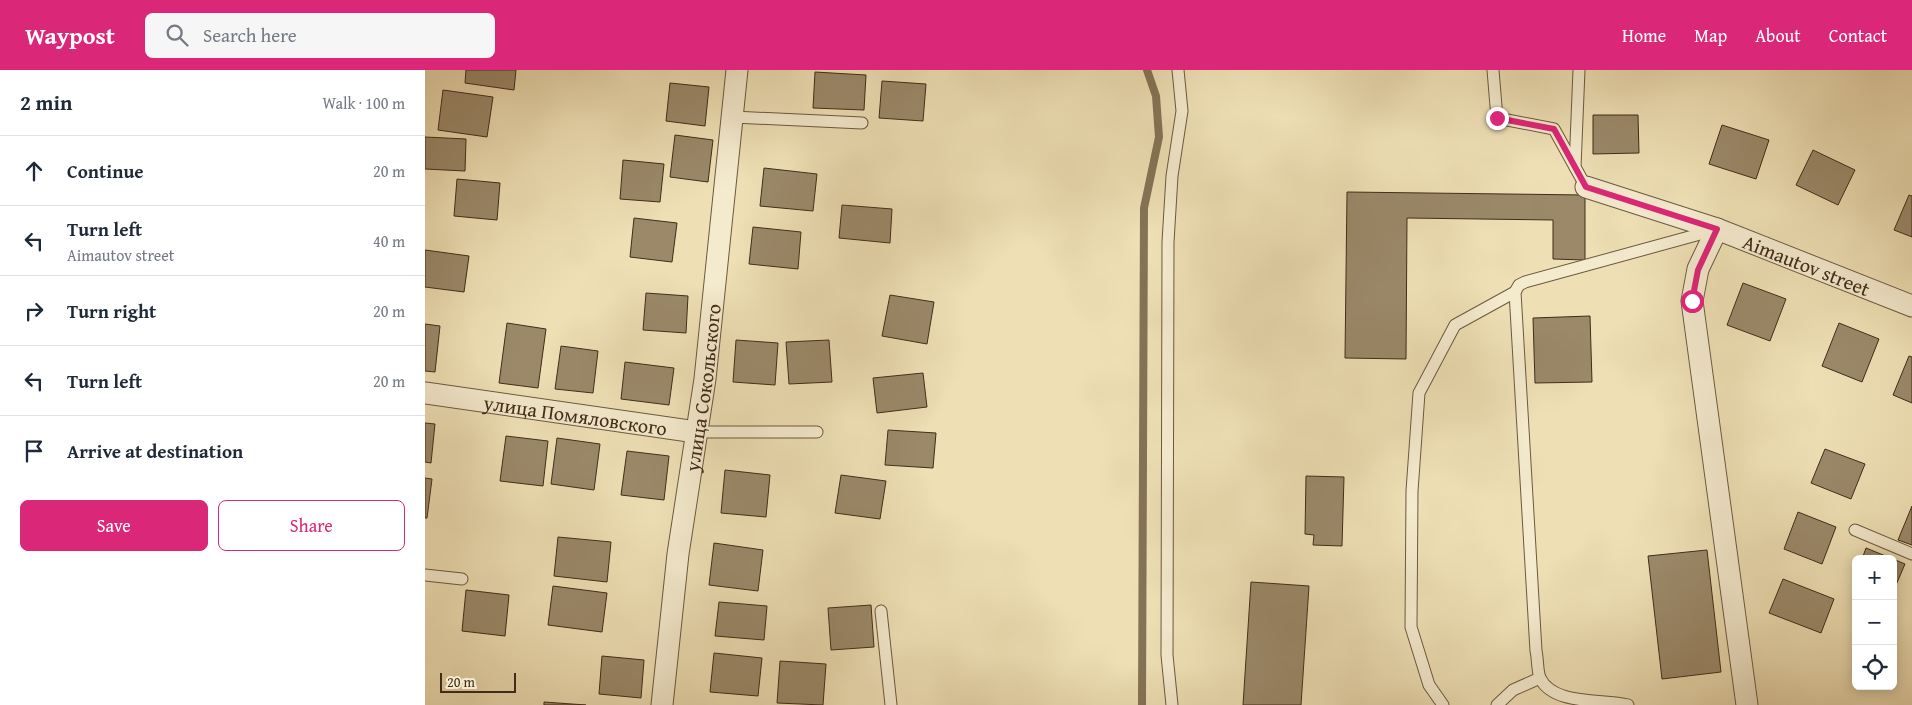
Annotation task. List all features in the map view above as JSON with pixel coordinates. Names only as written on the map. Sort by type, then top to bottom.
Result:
[{"type":"street","name":"улица Сокольского","points":[[662,705],[678,554],[705,379],[737,70]]},
{"type":"street","name":"Aimautov street","points":[[1586,187],[1717,229],[1912,306]]},
{"type":"street","points":[[1717,229],[1698,270],[1692,301],[1747,705]]},
{"type":"street","name":"улица Помяловского","points":[[425,393],[696,432]]},
{"type":"lane","points":[[1171,705],[1167,655],[1168,242],[1172,176],[1183,111],[1178,70]]},
{"type":"lane","points":[[1493,70],[1497,118],[1554,129],[1586,187]]},
{"type":"lane","points":[[1575,167],[1579,70]]},
{"type":"lane","points":[[733,117],[862,123]]},
{"type":"lane","points":[[1443,705],[1429,685],[1411,627],[1412,491],[1419,393],[1455,325],[1515,292],[1519,285],[1525,282],[1717,229]]},
{"type":"lane","points":[[1515,292],[1536,651],[1540,678],[1547,689],[1560,700],[1590,704],[1620,703],[1628,705]]},
{"type":"lane","name":"улица Помяловского","points":[[696,432],[817,432]]},
{"type":"lane","points":[[1855,530],[1912,554]]},
{"type":"lane","points":[[425,575],[461,579]]},
{"type":"lane","points":[[881,611],[891,705]]},
{"type":"lane","points":[[1497,705],[1513,690],[1540,678]]},
{"type":"building","points":[[466,70],[516,70],[514,90],[465,83]]},
{"type":"building","points":[[815,72],[866,75],[864,110],[813,108]]},
{"type":"building","points":[[882,81],[926,84],[923,121],[879,118]]},
{"type":"building","points":[[670,83],[709,87],[705,126],[666,121]]},
{"type":"building","points":[[443,90],[493,97],[487,137],[438,130]]},
{"type":"building","points":[[1593,115],[1638,115],[1639,153],[1593,154]]},
{"type":"building","points":[[1722,125],[1769,140],[1756,179],[1709,164]]},
{"type":"building","points":[[675,135],[713,140],[708,182],[670,177]]},
{"type":"building","points":[[425,137],[466,139],[465,171],[425,169]]},
{"type":"building","points":[[1813,150],[1855,170],[1838,205],[1796,185]]},
{"type":"building","points":[[623,160],[664,164],[660,202],[620,199]]},
{"type":"building","points":[[764,168],[817,174],[813,211],[760,206]]},
{"type":"building","points":[[457,179],[500,183],[497,220],[454,216]]},
{"type":"building","points":[[1347,192],[1585,195],[1585,260],[1553,259],[1553,220],[1407,218],[1406,359],[1345,358]]},
{"type":"building","points":[[1909,195],[1912,196],[1912,237],[1894,230]]},
{"type":"building","points":[[842,205],[892,209],[890,243],[839,238]]},
{"type":"building","points":[[634,218],[677,223],[672,262],[630,257]]},
{"type":"building","points":[[753,227],[801,232],[798,269],[749,264]]},
{"type":"building","points":[[425,250],[469,256],[464,292],[425,287]]},
{"type":"building","points":[[1743,283],[1786,299],[1770,341],[1727,325]]},
{"type":"building","points":[[646,293],[688,296],[686,333],[643,330]]},
{"type":"building","points":[[890,295],[934,302],[927,344],[882,336]]},
{"type":"building","points":[[1590,316],[1592,382],[1535,383],[1533,318]]},
{"type":"building","points":[[507,323],[546,329],[538,388],[499,383]]},
{"type":"building","points":[[1839,323],[1879,339],[1862,382],[1822,366]]},
{"type":"building","points":[[425,324],[440,326],[435,372],[425,371]]},
{"type":"building","points":[[736,340],[778,343],[775,385],[733,382]]},
{"type":"building","points":[[829,340],[832,382],[789,384],[786,342]]},
{"type":"building","points":[[561,346],[598,351],[593,393],[555,389]]},
{"type":"building","points":[[1909,356],[1912,357],[1912,403],[1893,395]]},
{"type":"building","points":[[625,362],[674,368],[669,405],[621,399]]},
{"type":"building","points":[[923,373],[927,407],[877,413],[873,378]]},
{"type":"building","points":[[425,423],[435,424],[431,463],[425,462]]},
{"type":"building","points":[[888,430],[936,433],[933,468],[885,465]]},
{"type":"building","points":[[506,436],[548,441],[543,486],[500,481]]},
{"type":"building","points":[[557,438],[600,444],[594,490],[551,484]]},
{"type":"building","points":[[1825,449],[1865,464],[1851,499],[1811,483]]},
{"type":"building","points":[[627,451],[669,456],[664,500],[621,495]]},
{"type":"building","points":[[725,470],[770,475],[766,517],[721,513]]},
{"type":"building","points":[[841,475],[886,481],[880,519],[835,513]]},
{"type":"building","points":[[1306,476],[1344,477],[1342,546],[1313,545],[1314,535],[1305,534]]},
{"type":"building","points":[[425,478],[432,479],[427,518],[425,518]]},
{"type":"building","points":[[1912,506],[1912,545],[1898,540]]},
{"type":"building","points":[[1798,512],[1836,527],[1822,564],[1784,549]]},
{"type":"building","points":[[558,537],[611,542],[607,582],[554,576]]},
{"type":"building","points":[[714,543],[763,550],[758,591],[709,585]]},
{"type":"building","points":[[1866,548],[1883,555],[1863,555]]},
{"type":"building","points":[[1707,550],[1721,672],[1662,679],[1648,556]]},
{"type":"building","points":[[1897,561],[1905,564],[1897,583]]},
{"type":"building","points":[[1783,579],[1834,599],[1821,633],[1769,613]]},
{"type":"building","points":[[1251,582],[1309,586],[1301,705],[1243,705]]},
{"type":"building","points":[[553,586],[607,593],[602,632],[548,625]]},
{"type":"building","points":[[466,590],[509,595],[505,636],[462,631]]},
{"type":"building","points":[[719,602],[767,606],[764,640],[715,636]]},
{"type":"building","points":[[871,605],[874,647],[831,650],[828,608]]},
{"type":"building","points":[[714,653],[762,658],[758,696],[710,692]]},
{"type":"building","points":[[602,656],[644,660],[641,698],[599,694]]},
{"type":"building","points":[[780,661],[826,664],[823,705],[777,703]]},
{"type":"building","points":[[544,702],[586,705],[544,705]]},
{"type":"waterway","points":[[1142,705],[1144,208],[1159,137],[1156,96],[1147,70]]},
{"type":"route","points":[[1497,118],[1554,129],[1586,187],[1717,229],[1698,270],[1692,301]]}]
